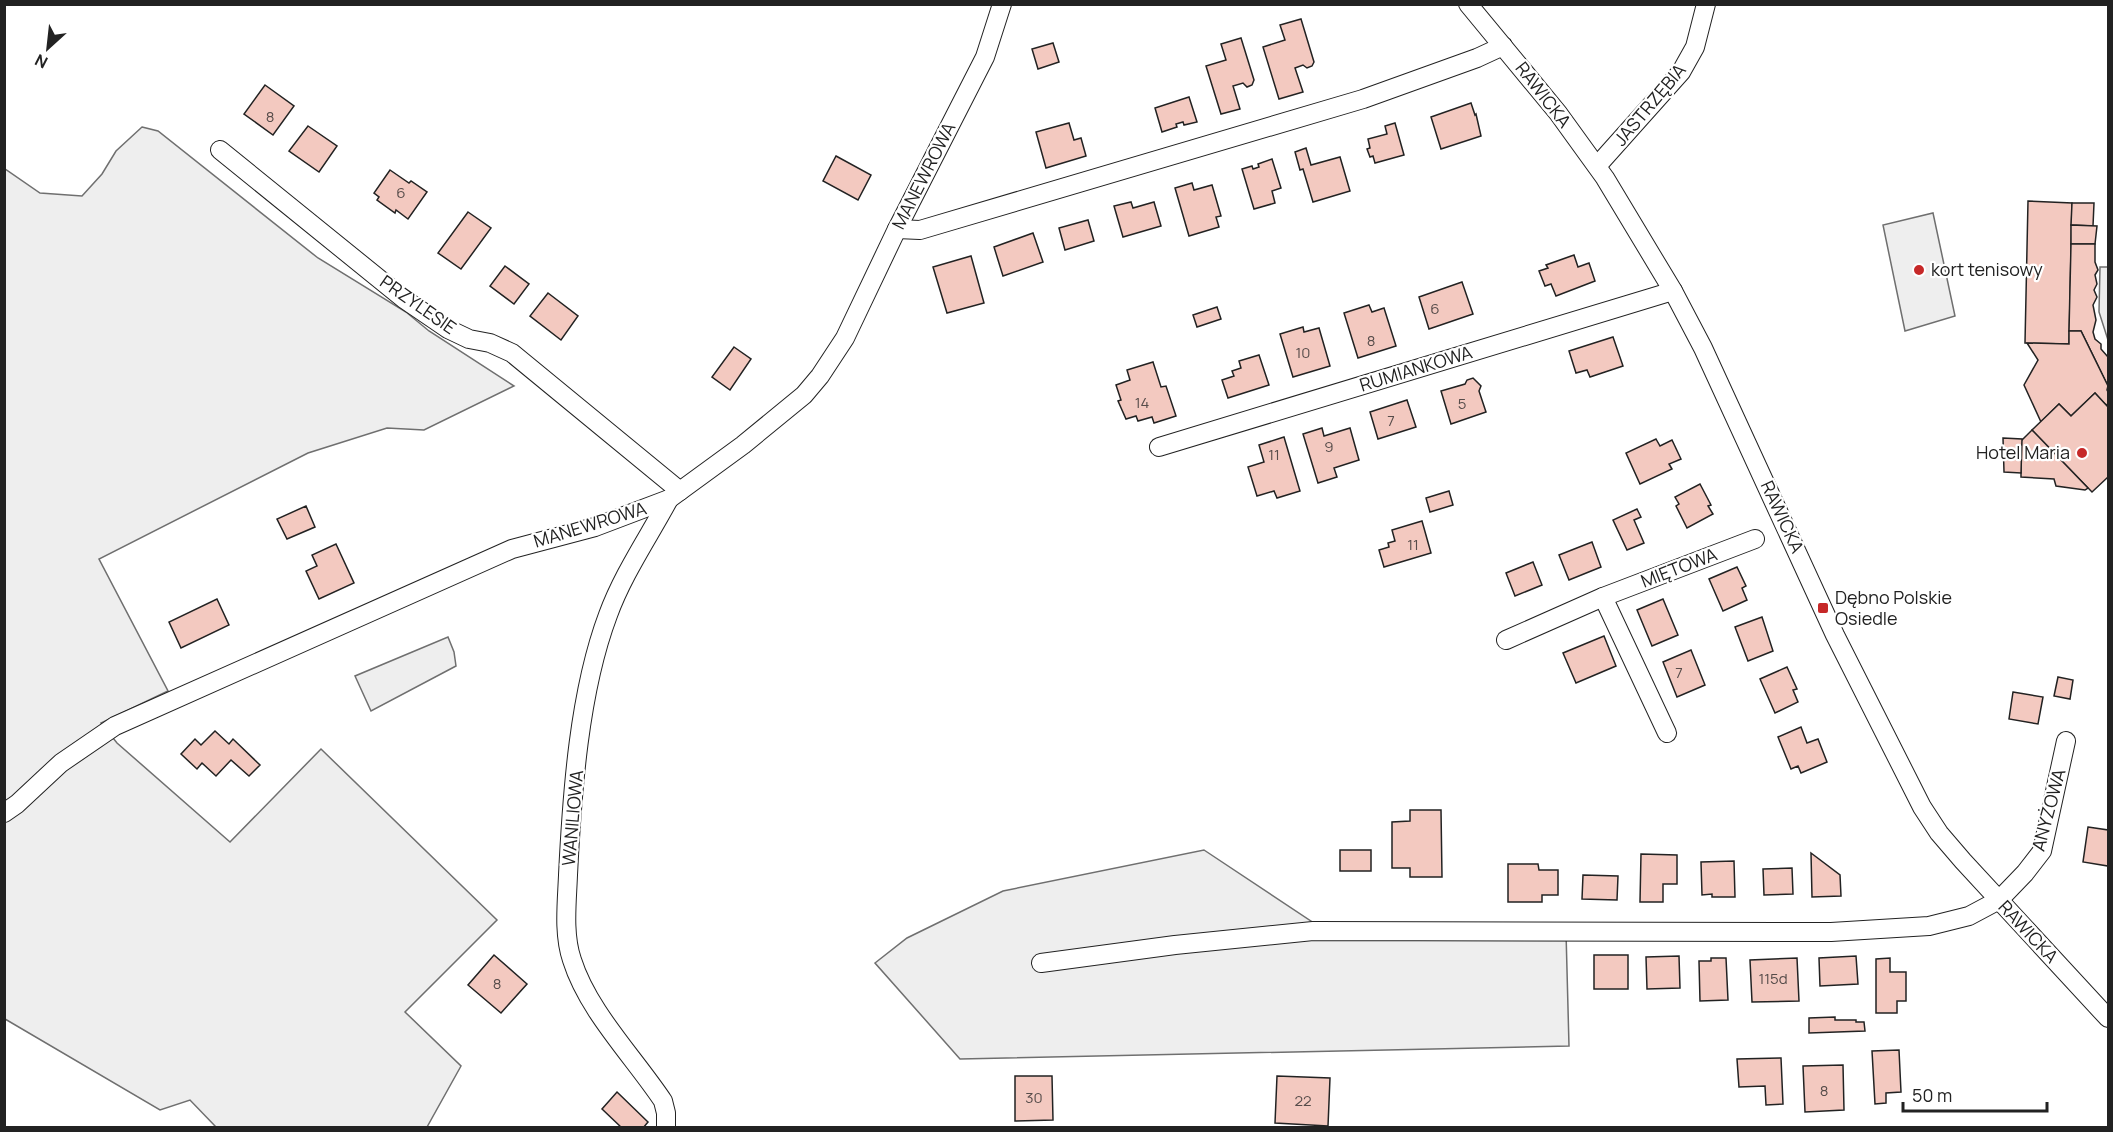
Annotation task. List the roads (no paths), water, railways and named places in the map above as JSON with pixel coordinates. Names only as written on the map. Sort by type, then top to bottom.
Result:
[{"type":"street","name":"MANEWROWA","points":[[4,813],[17,804],[61,763],[115,726],[512,549],[595,527],[674,495],[743,445],[804,395],[820,376],[845,338],[897,229],[985,57],[1002,4]]},
{"type":"street","name":"RAWICKA","points":[[1468,4],[1558,113],[1596,166],[1625,208],[1672,291],[1703,348],[1835,635],[1922,807],[1939,833],[2109,1018]]},
{"type":"street","name":"JASTRZĘBIA","points":[[1596,166],[1681,72],[1695,47],[1706,4]]},
{"type":"street","points":[[897,229],[920,230],[1363,99],[1477,58],[1503,46]]},
{"type":"street","name":"PRZYLESIE","points":[[220,150],[430,317],[469,339],[490,343],[512,353],[674,495]]},
{"type":"street","name":"RUMIANKOWA","points":[[1158,447],[1672,291]]},
{"type":"street","name":"WANILIOWA","points":[[666,1128],[663,1101],[603,1018],[579,978],[571,958],[567,915],[570,842],[580,738],[597,646],[618,590],[674,495]]},
{"type":"street","name":"MIĘTOWA","points":[[1506,640],[1603,597],[1755,539]]},
{"type":"street","points":[[1603,597],[1667,733]]},
{"type":"street","name":"ANYŻOWA","points":[[1041,963],[1174,945],[1313,931],[1832,932],[1918,927],[1969,916],[1999,900],[2042,851],[2066,741]]},
{"type":"place","name":"kort tenisowy","points":[[1919,270]]},
{"type":"place","name":"Hotel Maria","points":[[2082,453]]},
{"type":"place","name":"Dębno Polskie Osiedle","points":[[1823,608]]}]
